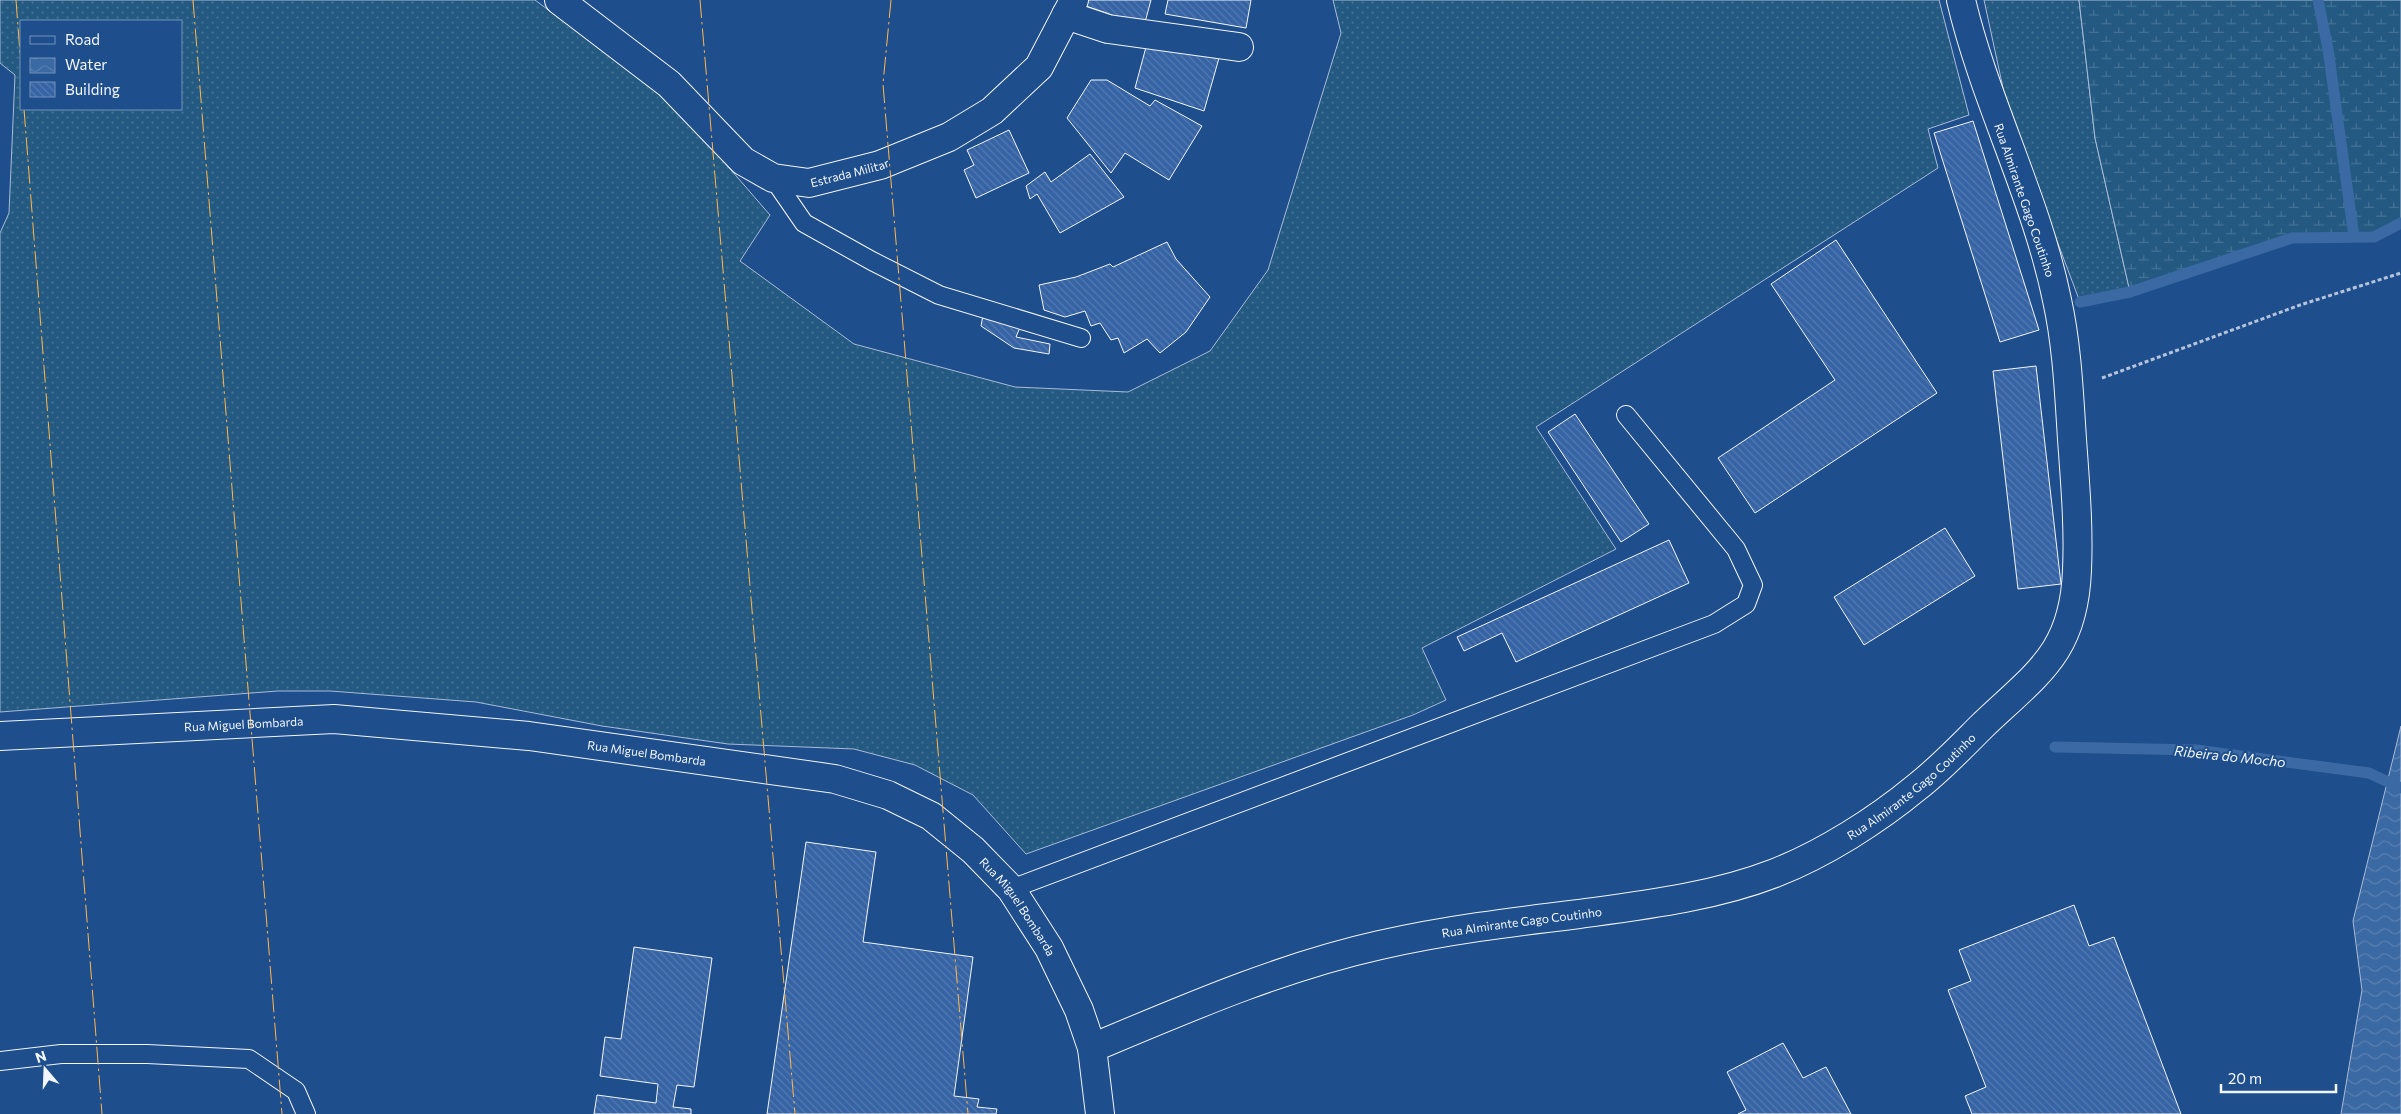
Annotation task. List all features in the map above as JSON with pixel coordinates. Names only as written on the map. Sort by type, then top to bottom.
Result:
[{"type":"street","name":"Estrada Militar","points":[[559,0],[669,84],[743,161],[773,178],[809,183],[880,164],[948,137],[992,111],[1039,67],[1070,8]]},
{"type":"street","name":"Rua Almirante Gago Coutinho","points":[[1092,1048],[1233,992],[1315,963],[1376,946],[1492,925],[1638,906],[1717,891],[1780,871],[1820,852],[1887,810],[1936,771],[2012,700],[2054,655],[2071,619],[2077,570],[2075,489],[2069,391],[2057,300],[2035,222],[1969,36],[1961,0]]},
{"type":"street","points":[[1070,8],[1108,28],[1240,47]]},
{"type":"street","name":"Rua Miguel Bombarda","points":[[0,736],[334,719],[529,736],[835,779],[888,795],[931,816],[973,850],[1011,889],[1049,948],[1079,1010],[1092,1048],[1100,1114]]},
{"type":"lane","points":[[773,178],[804,222],[880,265],[939,295],[1081,338]]},
{"type":"lane","points":[[1011,889],[1714,624],[1746,604],[1754,585],[1736,549],[1626,415]]},
{"type":"lane","points":[[0,1061],[61,1054],[147,1054],[249,1060],[296,1091],[306,1114]]},
{"type":"path","points":[[2069,391],[2300,304],[2401,273]]},
{"type":"green space","points":[[0,0],[535,0],[674,104],[770,215],[740,261],[854,344],[1015,387],[1128,392],[1210,351],[1268,270],[1341,33],[1333,0],[1939,0],[1969,115],[1928,129],[1938,168],[1536,427],[1616,549],[1422,648],[1446,700],[1413,715],[1026,854],[973,795],[915,765],[854,749],[728,744],[602,726],[476,702],[330,691],[278,691],[0,712],[0,233],[9,213],[15,75],[0,63]]},
{"type":"green space","points":[[1984,0],[2079,0],[2095,138],[2130,292],[2080,302],[2008,111]]},
{"type":"green space","points":[[2079,0],[2401,0],[2401,223],[2374,237],[2292,238],[2130,292],[2095,138]]},
{"type":"water","points":[[2401,726],[2401,1114],[2341,1114],[2362,990],[2353,921]]},
{"type":"building","points":[[1088,0],[1151,0],[1144,26],[1086,6]]},
{"type":"building","points":[[1168,0],[1251,0],[1246,28],[1165,14]]},
{"type":"building","points":[[1146,47],[1219,58],[1204,111],[1135,88]]},
{"type":"building","points":[[1091,80],[1107,80],[1150,106],[1155,100],[1202,126],[1169,180],[1125,153],[1111,173],[1067,118]]},
{"type":"building","points":[[1973,121],[2039,330],[2000,342],[1934,133]]},
{"type":"building","points":[[1009,130],[1029,173],[976,198],[964,170],[974,165],[967,150]]},
{"type":"building","points":[[1090,154],[1124,197],[1060,233],[1037,194],[1030,199],[1026,186],[1045,172],[1051,182]]},
{"type":"building","points":[[1836,240],[1937,393],[1755,513],[1718,458],[1835,380],[1771,284]]},
{"type":"building","points":[[1167,242],[1176,259],[1210,297],[1186,332],[1160,353],[1147,339],[1124,353],[1118,338],[1111,340],[1100,323],[1091,326],[1085,311],[1065,317],[1044,310],[1039,285],[1076,277],[1110,264],[1113,267]]},
{"type":"building","points":[[983,315],[1021,325],[1016,337],[1050,344],[1049,354],[1014,348],[981,326]]},
{"type":"building","points":[[2036,366],[2061,584],[2018,589],[1993,371]]},
{"type":"building","points":[[1575,414],[1649,524],[1621,542],[1548,432]]},
{"type":"building","points":[[1945,528],[1975,576],[1864,645],[1834,597]]},
{"type":"building","points":[[1669,540],[1689,583],[1516,662],[1502,633],[1464,651],[1457,637]]},
{"type":"building","points":[[806,842],[876,852],[863,942],[973,957],[954,1096],[979,1099],[977,1107],[997,1109],[996,1114],[767,1114]]},
{"type":"building","points":[[2074,905],[2089,946],[2114,937],[2181,1114],[1972,1114],[1965,1096],[1986,1087],[1948,990],[1971,981],[1959,950]]},
{"type":"building","points":[[634,947],[712,958],[694,1087],[677,1085],[673,1107],[691,1109],[691,1114],[594,1114],[597,1095],[656,1103],[658,1084],[600,1076],[605,1037],[621,1039]]},
{"type":"building","points":[[1783,1043],[1803,1078],[1826,1067],[1851,1114],[1738,1114],[1746,1110],[1727,1072]]},
{"type":"waterway","points":[[2318,0],[2328,49],[2354,237]]},
{"type":"waterway","points":[[2080,302],[2130,292],[2292,238],[2374,237],[2401,223]]},
{"type":"waterway","name":"Ribeira do Mocho","points":[[2055,747],[2196,750],[2369,773],[2401,788]]},
{"type":"power","points":[[16,0],[20,54]]},
{"type":"power","points":[[193,0],[282,1114]]},
{"type":"power","points":[[700,0],[795,1114]]},
{"type":"power","points":[[891,0],[883,84],[968,1114]]},
{"type":"power","points":[[24,110],[102,1114]]}]
